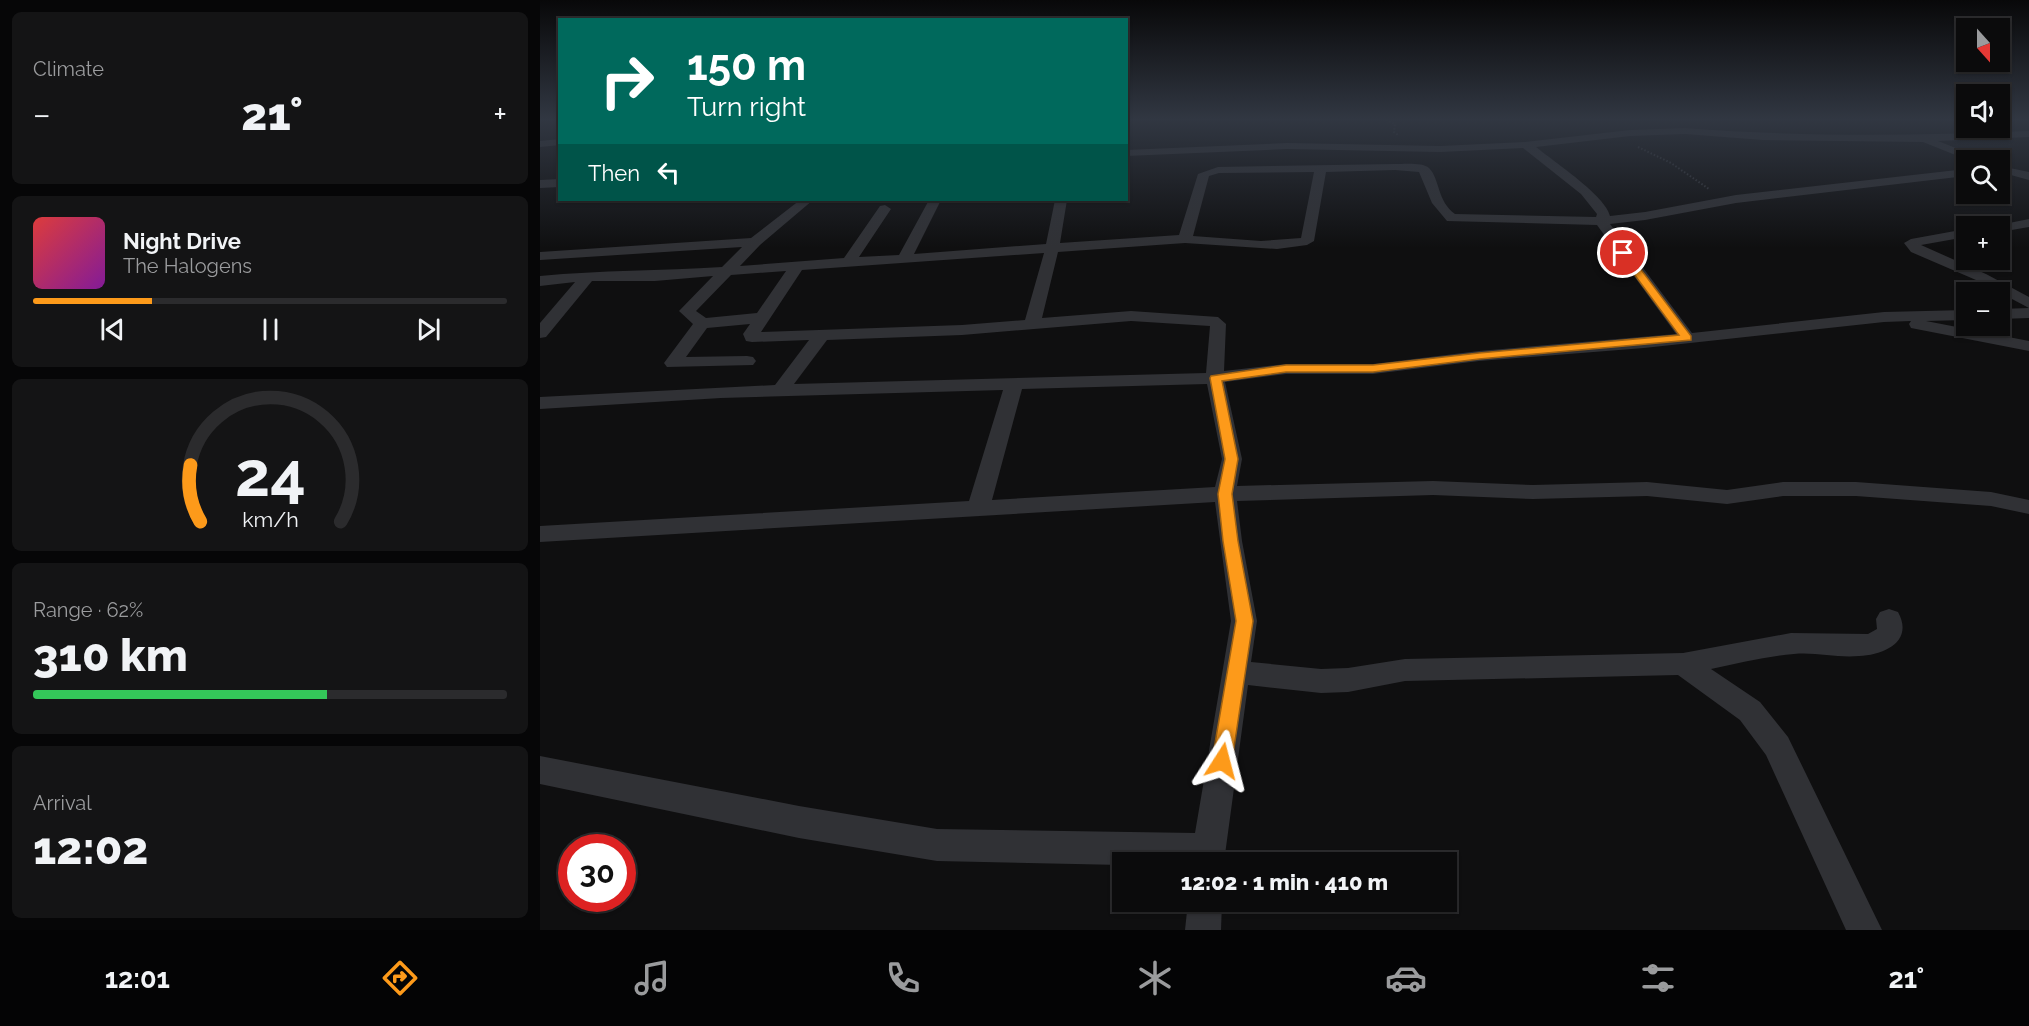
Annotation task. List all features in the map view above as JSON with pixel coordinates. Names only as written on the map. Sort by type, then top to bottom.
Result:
[{"type":"street","points":[[1428,161],[1425,169],[1437,200],[1446,215],[1452,218],[1601,221],[1727,201],[1956,173]]},
{"type":"street","points":[[1545,161],[1581,186],[1597,202],[1604,214],[1601,221]]},
{"type":"street","points":[[540,281],[588,276],[655,276],[1185,239],[1273,245],[1307,241],[1321,168]]},
{"type":"street","points":[[1185,239],[1204,174],[1218,170],[1425,169]]},
{"type":"street","points":[[2010,171],[2029,176]]},
{"type":"street","points":[[540,184],[558,182]]},
{"type":"street","points":[[761,318],[702,323],[687,311],[755,242],[806,201]]},
{"type":"street","points":[[904,259],[934,201]]},
{"type":"street","points":[[1032,324],[1052,249],[1061,201]]},
{"type":"street","points":[[848,263],[885,209]]},
{"type":"street","points":[[1601,221],[1687,338]]},
{"type":"street","points":[[2010,227],[2029,224]]},
{"type":"street","points":[[1956,235],[1911,243],[1916,249],[1956,266]]},
{"type":"street","points":[[540,256],[755,242]]},
{"type":"street","points":[[797,266],[761,318],[751,334],[752,337],[821,336],[1131,316],[1212,320],[1218,324],[1215,378],[1232,459],[1225,494],[1230,541],[1244,621],[1209,852]]},
{"type":"street","points":[[1965,270],[2029,303]]},
{"type":"street","points":[[540,333],[588,276]]},
{"type":"street","points":[[2010,314],[2029,313]]},
{"type":"street","points":[[540,403],[721,392],[1215,378],[1286,369],[1373,369],[1479,356],[1687,338],[1884,317],[1956,315]]},
{"type":"street","points":[[1884,317],[2029,346]]},
{"type":"street","points":[[702,323],[673,363],[747,361]]},
{"type":"street","points":[[780,391],[821,336]]},
{"type":"street","points":[[721,392],[765,338]]},
{"type":"street","points":[[682,394],[711,363]]},
{"type":"street","points":[[978,509],[1014,385]]},
{"type":"street","points":[[540,534],[1225,494],[1433,488],[1533,492],[1628,489],[1727,497],[1783,489],[1856,489],[1927,492],[1991,499],[2029,507]]},
{"type":"street","points":[[1235,672],[1321,681],[1348,680],[1406,670],[1683,664],[1807,642],[1852,647],[1877,644],[1890,634],[1889,620]]},
{"type":"street","points":[[1683,664],[1750,711],[1777,746],[1864,930]]},
{"type":"street","points":[[541,772],[799,822],[937,845],[1112,852]]},
{"type":"street","points":[[1203,930],[1204,912]]},
{"type":"path","points":[[1668,161],[1727,201]]},
{"type":"route","points":[[1222,761],[1244,621],[1230,541],[1225,494],[1232,459],[1215,378],[1286,369],[1373,369],[1479,356],[1687,338],[1623,253]]}]
